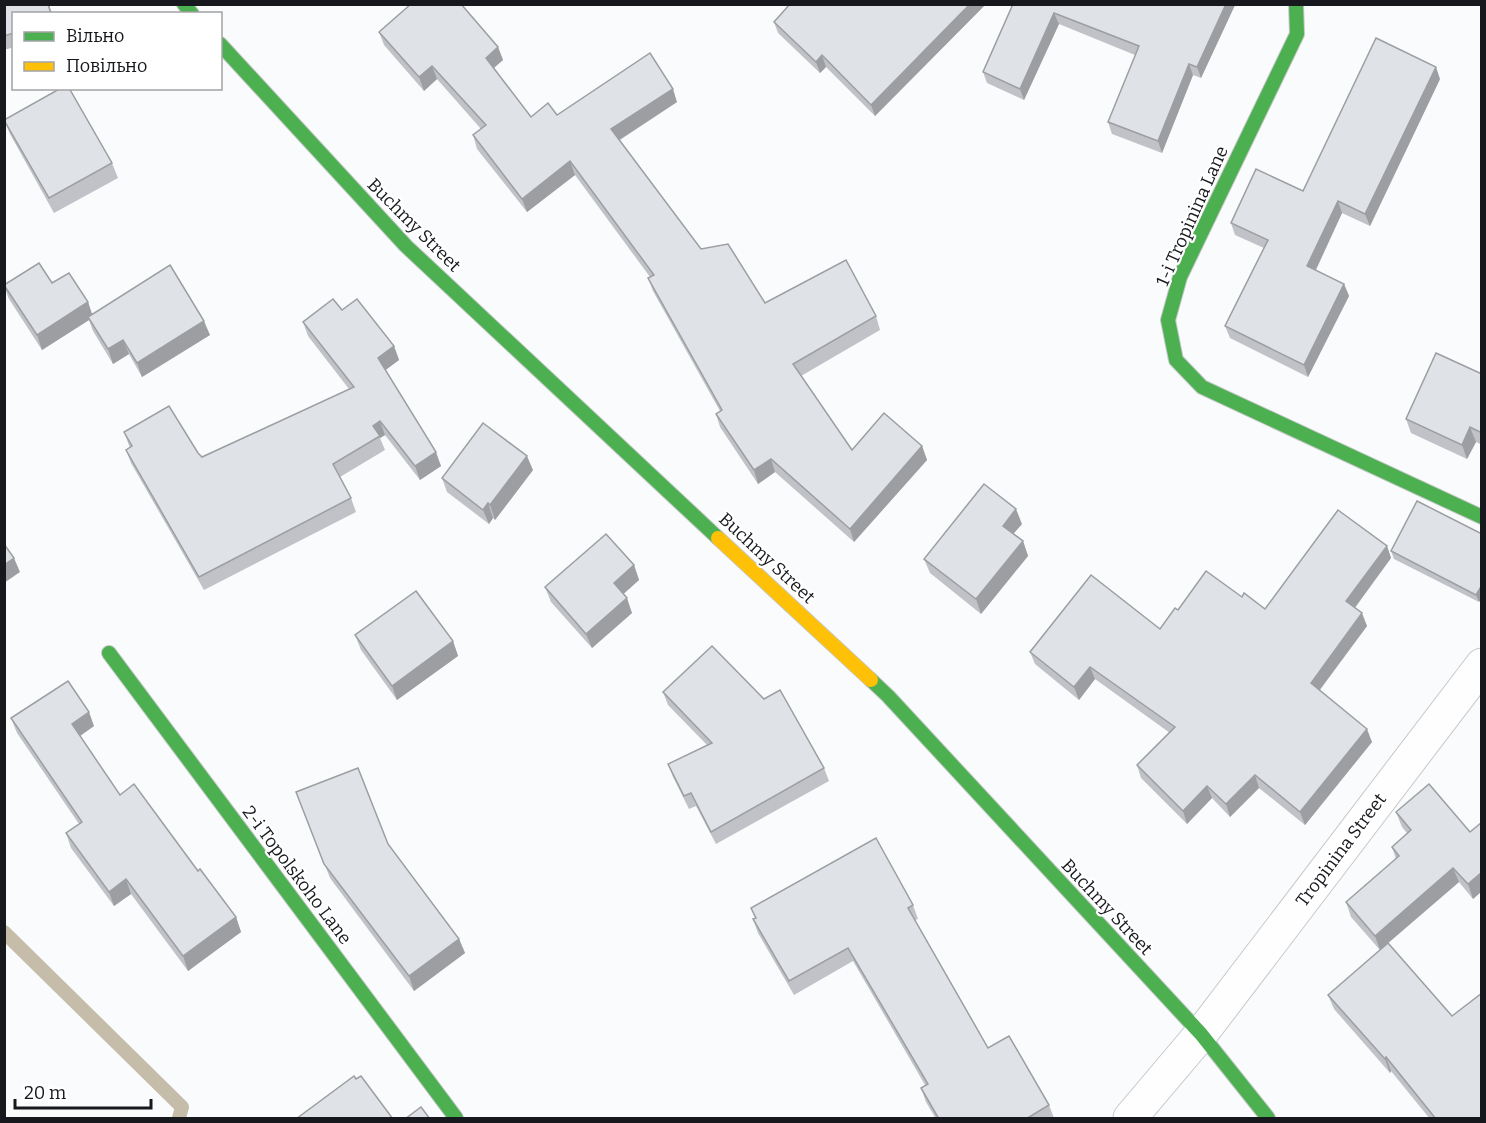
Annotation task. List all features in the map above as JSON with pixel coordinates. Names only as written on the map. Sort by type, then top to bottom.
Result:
[{"type":"street","name":"1-i Tropinina Lane","points":[[1296,4],[1297,33],[1180,276],[1168,320],[1176,360],[1202,387],[1482,517]]},
{"type":"street","name":"Buchmy Street","points":[[222,46],[406,246],[888,696],[1201,1034],[1268,1119]]},
{"type":"street","name":"2-i Topolskoho Lane","points":[[108,653],[456,1119]]},
{"type":"street","name":"Tropinina Street","points":[[1130,1119],[1201,1034],[1482,665]]},
{"type":"building","points":[[4,4],[48,4],[50,12],[12,12],[12,34],[4,36]]},
{"type":"building","points":[[411,4],[461,4],[498,47],[486,58],[531,117],[548,103],[557,115],[650,53],[673,89],[611,129],[701,249],[728,244],[765,303],[846,260],[876,316],[793,364],[852,450],[884,413],[922,446],[850,529],[771,459],[754,470],[716,414],[722,410],[648,278],[654,275],[570,161],[522,199],[473,135],[486,125],[432,66],[419,77],[379,32]]},
{"type":"building","points":[[790,4],[970,4],[871,105],[822,55],[816,62],[774,22]]},
{"type":"building","points":[[1013,4],[1226,4],[1197,67],[1189,64],[1158,141],[1108,122],[1139,46],[1054,13],[1020,89],[983,72]]},
{"type":"building","points":[[1376,38],[1436,67],[1365,214],[1338,201],[1307,266],[1344,284],[1304,365],[1225,326],[1268,240],[1231,223],[1256,169],[1303,191]]},
{"type":"building","points":[[57,90],[70,90],[112,163],[49,198],[4,120]]},
{"type":"building","points":[[39,263],[52,283],[69,273],[88,302],[37,335],[4,285]]},
{"type":"building","points":[[170,265],[204,321],[137,363],[123,340],[108,349],[88,317]]},
{"type":"building","points":[[333,299],[342,310],[357,299],[394,346],[378,358],[436,452],[415,466],[380,421],[373,426],[380,436],[333,464],[351,498],[199,577],[126,450],[132,446],[124,432],[169,406],[202,457],[354,387],[303,322]]},
{"type":"building","points":[[1436,353],[1482,374],[1482,433],[1470,427],[1462,445],[1406,419]]},
{"type":"building","points":[[483,423],[527,456],[490,505],[488,503],[483,510],[442,478]]},
{"type":"building","points":[[984,484],[1016,509],[1003,526],[1023,541],[976,599],[924,559]]},
{"type":"building","points":[[1417,501],[1482,534],[1482,585],[1476,595],[1391,551]]},
{"type":"building","points":[[1338,510],[1387,546],[1346,601],[1362,613],[1311,683],[1367,729],[1300,812],[1255,775],[1226,804],[1207,786],[1183,811],[1137,765],[1175,727],[1090,667],[1074,687],[1030,652],[1091,575],[1160,629],[1175,608],[1178,610],[1206,571],[1242,597],[1244,593],[1265,609]]},
{"type":"building","points":[[606,534],[634,565],[614,583],[627,598],[586,634],[545,587]]},
{"type":"building","points":[[4,544],[14,558],[4,565]]},
{"type":"building","points":[[416,591],[453,641],[392,686],[355,635]]},
{"type":"building","points":[[712,646],[764,699],[780,690],[824,768],[711,832],[691,793],[684,796],[668,764],[712,743],[663,692]]},
{"type":"building","points":[[68,681],[89,712],[72,724],[120,795],[134,784],[198,871],[200,869],[236,917],[183,956],[126,879],[109,892],[66,833],[82,822],[11,718]]},
{"type":"building","points":[[358,768],[388,844],[459,939],[409,976],[324,864],[296,792]]},
{"type":"building","points":[[1429,784],[1470,832],[1482,822],[1482,872],[1468,884],[1453,868],[1375,936],[1346,902],[1399,856],[1392,847],[1411,830],[1396,812]]},
{"type":"building","points":[[876,838],[913,905],[908,908],[988,1048],[1009,1036],[1049,1105],[1026,1119],[939,1119],[921,1088],[928,1084],[848,948],[789,981],[753,919],[756,918],[751,908]]},
{"type":"building","points":[[1388,943],[1452,1016],[1482,993],[1482,1119],[1436,1119],[1386,1057],[1385,1059],[1328,995]]},
{"type":"building","points":[[354,1076],[356,1079],[361,1076],[393,1119],[296,1119]]},
{"type":"building","points":[[421,1107],[430,1119],[405,1119]]},
{"type":"waterway","points":[[4,932],[182,1107],[179,1118]]},
{"type":"traffic: fast","points":[[184,4],[190,12]]},
{"type":"traffic: fast","points":[[1296,4],[1297,34],[1180,277],[1168,320],[1176,360],[1202,387],[1482,517]]},
{"type":"traffic: fast","points":[[222,46],[406,246],[718,538]]},
{"type":"traffic: fast","points":[[109,653],[456,1118]]},
{"type":"traffic: fast","points":[[871,680],[1201,1034],[1268,1118]]},
{"type":"traffic: slow","points":[[718,538],[871,680]]}]
